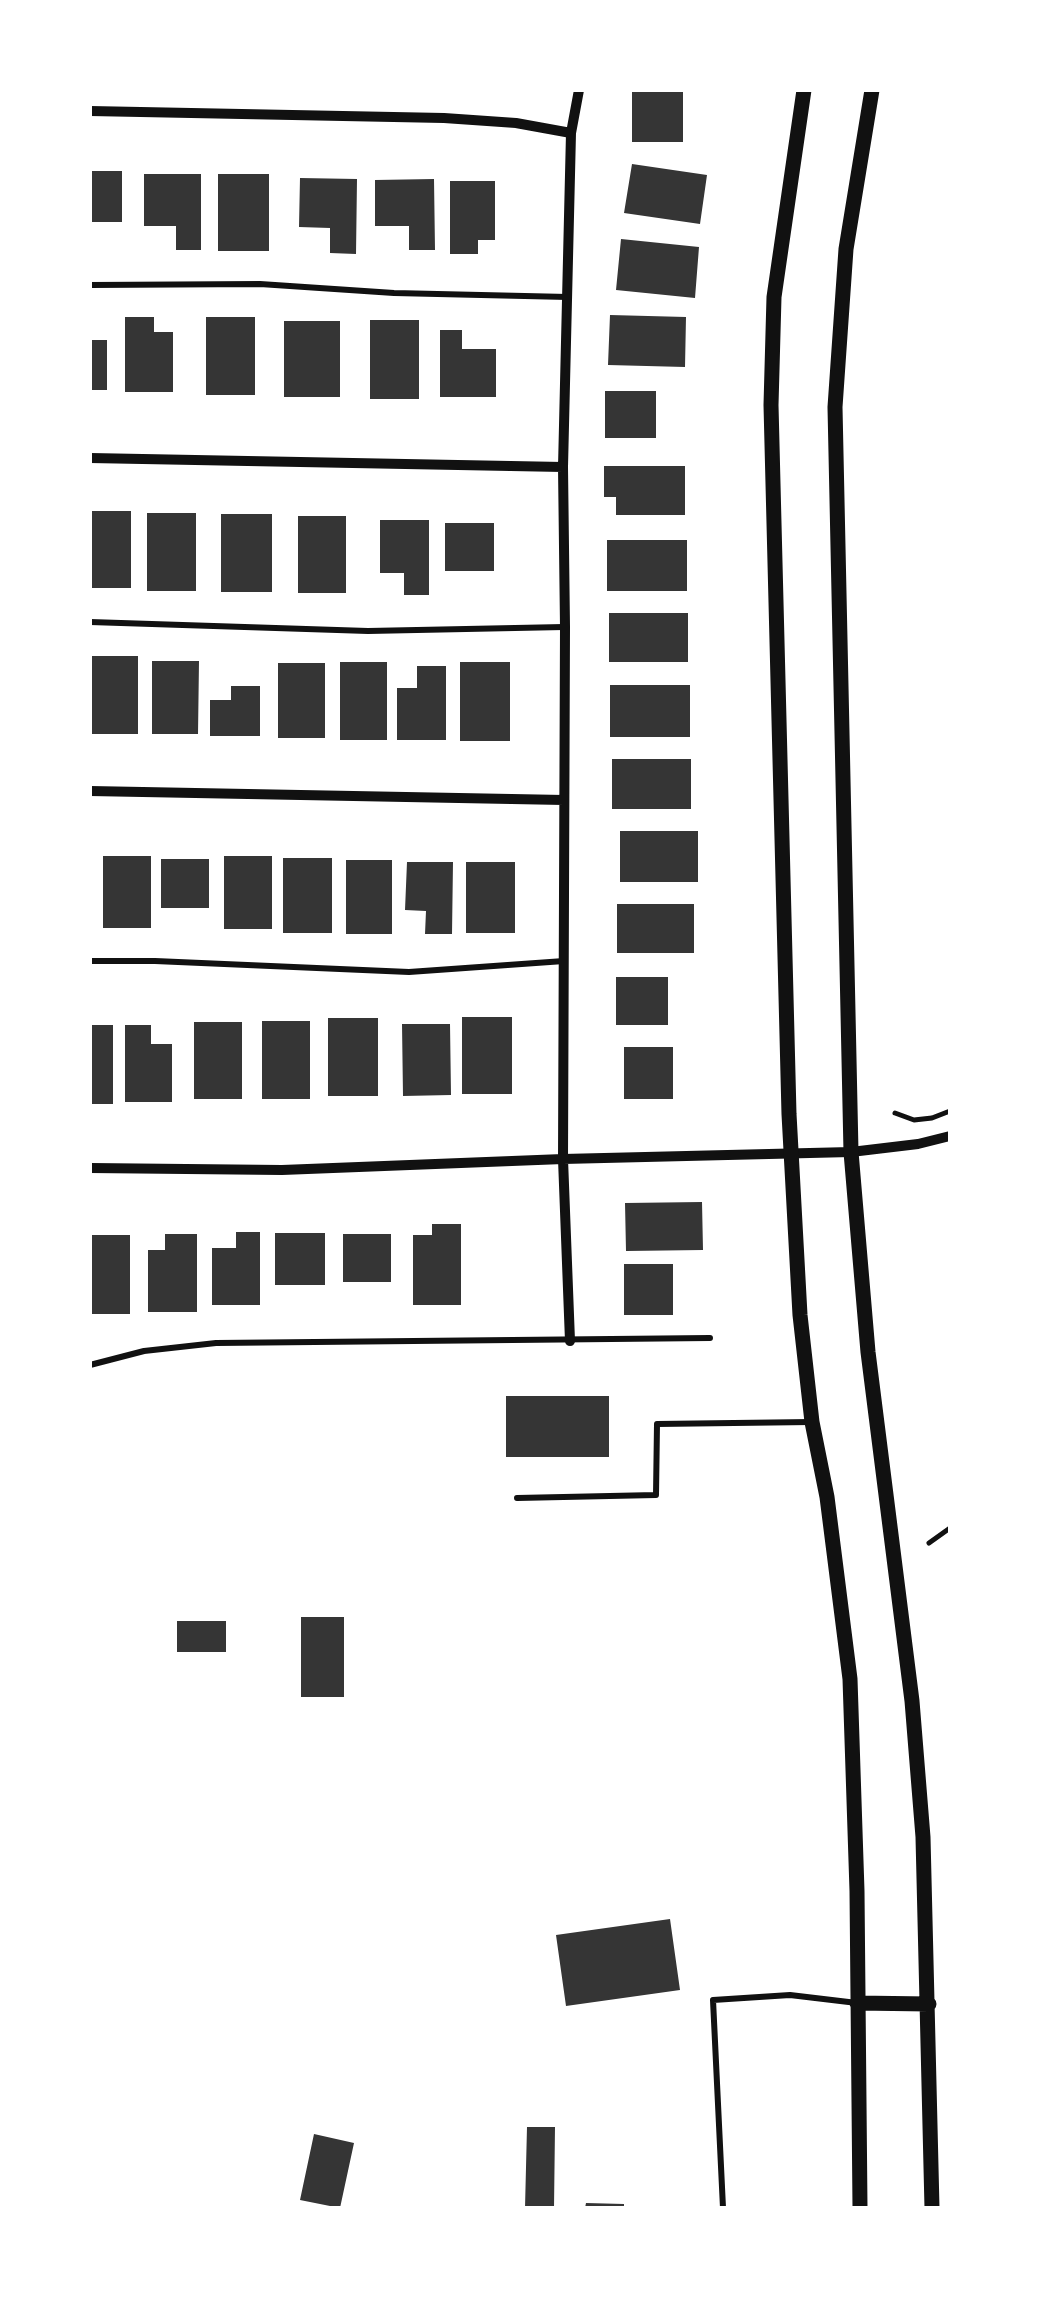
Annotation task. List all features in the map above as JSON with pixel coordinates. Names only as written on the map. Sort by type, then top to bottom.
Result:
[{"type":"main road","points":[[804,90],[774,297],[771,405],[790,1154],[800,1315],[812,1422],[827,1497],[850,1678],[860,2208]]},
{"type":"main road","points":[[872,90],[846,249],[836,407],[851,1152],[868,1352],[912,1700],[923,1837],[932,2208]]},
{"type":"main road","points":[[857,2003],[929,2004]]},
{"type":"street","points":[[570,1341],[563,1158],[563,467],[571,132],[579,90]]},
{"type":"street","points":[[90,111],[480,120],[571,132]]},
{"type":"street","points":[[90,458],[563,467]]},
{"type":"street","points":[[90,791],[564,800]]},
{"type":"street","points":[[90,1168],[282,1170],[563,1158],[851,1152],[950,1136]]},
{"type":"lane","points":[[90,285],[260,284],[394,293],[568,297]]},
{"type":"lane","points":[[90,622],[368,631],[565,627]]},
{"type":"lane","points":[[90,962],[155,961],[409,972],[564,961]]},
{"type":"lane","points":[[90,1365],[144,1351],[216,1342],[710,1338]]},
{"type":"lane","points":[[517,1498],[656,1494],[657,1424],[812,1422]]},
{"type":"lane","points":[[723,2208],[713,2000],[790,1995],[857,2003]]},
{"type":"path","points":[[895,1113],[914,1120],[950,1111]]},
{"type":"path","points":[[929,1543],[950,1528]]},
{"type":"building","points":[[632,91],[683,91],[683,142],[632,142]]},
{"type":"building","points":[[632,164],[707,175],[700,224],[624,213]]},
{"type":"building","points":[[90,171],[122,171],[122,222],[90,222]]},
{"type":"building","points":[[144,174],[201,174],[201,250],[176,250],[176,226],[144,226]]},
{"type":"building","points":[[218,174],[269,174],[269,251],[218,251]]},
{"type":"building","points":[[300,178],[357,179],[356,254],[330,253],[330,228],[299,227]]},
{"type":"building","points":[[434,179],[435,250],[409,250],[409,226],[375,226],[375,180]]},
{"type":"building","points":[[450,181],[495,181],[495,240],[478,240],[478,254],[450,254]]},
{"type":"building","points":[[621,239],[699,247],[695,298],[616,290]]},
{"type":"building","points":[[610,315],[686,317],[685,367],[608,365]]},
{"type":"building","points":[[125,317],[154,317],[154,332],[173,332],[173,392],[125,392]]},
{"type":"building","points":[[206,317],[255,317],[255,395],[206,395]]},
{"type":"building","points":[[370,320],[419,320],[419,399],[370,399]]},
{"type":"building","points":[[284,321],[340,321],[340,397],[284,397]]},
{"type":"building","points":[[440,330],[462,330],[462,349],[496,349],[496,397],[440,397]]},
{"type":"building","points":[[90,340],[107,340],[107,390],[90,390]]},
{"type":"building","points":[[605,391],[656,391],[656,438],[605,438]]},
{"type":"building","points":[[604,466],[685,466],[685,515],[616,515],[616,497],[604,497]]},
{"type":"building","points":[[90,511],[131,511],[131,588],[90,588]]},
{"type":"building","points":[[147,513],[196,513],[196,591],[147,591]]},
{"type":"building","points":[[221,514],[272,514],[272,592],[221,592]]},
{"type":"building","points":[[298,516],[346,516],[346,593],[298,593]]},
{"type":"building","points":[[380,520],[429,520],[429,595],[404,595],[404,573],[380,573]]},
{"type":"building","points":[[445,523],[494,523],[494,571],[445,571]]},
{"type":"building","points":[[607,540],[687,540],[687,591],[607,591]]},
{"type":"building","points":[[609,613],[688,613],[688,662],[609,662]]},
{"type":"building","points":[[91,656],[138,656],[138,734],[91,734]]},
{"type":"building","points":[[152,661],[199,661],[198,734],[152,734]]},
{"type":"building","points":[[340,662],[387,662],[387,740],[340,740]]},
{"type":"building","points":[[460,662],[510,662],[510,741],[460,741]]},
{"type":"building","points":[[278,663],[325,663],[325,738],[278,738]]},
{"type":"building","points":[[417,666],[446,666],[446,740],[397,740],[397,688],[417,688]]},
{"type":"building","points":[[610,685],[690,685],[690,737],[610,737]]},
{"type":"building","points":[[231,686],[260,686],[260,736],[210,736],[210,700],[231,700]]},
{"type":"building","points":[[612,759],[691,759],[691,809],[612,809]]},
{"type":"building","points":[[620,831],[698,831],[698,882],[620,882]]},
{"type":"building","points":[[103,856],[151,856],[151,928],[103,928]]},
{"type":"building","points":[[224,856],[272,856],[272,929],[224,929]]},
{"type":"building","points":[[283,858],[332,858],[332,933],[283,933]]},
{"type":"building","points":[[161,859],[209,859],[209,908],[161,908]]},
{"type":"building","points":[[346,860],[392,860],[392,934],[346,934]]},
{"type":"building","points":[[407,862],[453,862],[452,934],[425,934],[426,911],[405,910]]},
{"type":"building","points":[[466,862],[515,862],[515,933],[466,933]]},
{"type":"building","points":[[617,904],[694,904],[694,953],[617,953]]},
{"type":"building","points":[[616,977],[668,977],[668,1025],[616,1025]]},
{"type":"building","points":[[462,1017],[512,1017],[512,1094],[462,1094]]},
{"type":"building","points":[[328,1018],[378,1018],[378,1096],[328,1096]]},
{"type":"building","points":[[262,1021],[310,1021],[310,1099],[262,1099]]},
{"type":"building","points":[[194,1022],[242,1022],[242,1099],[194,1099]]},
{"type":"building","points":[[402,1024],[450,1024],[451,1095],[403,1096]]},
{"type":"building","points":[[90,1025],[113,1025],[113,1104],[90,1104]]},
{"type":"building","points":[[125,1025],[151,1025],[151,1044],[172,1044],[172,1102],[125,1102]]},
{"type":"building","points":[[624,1047],[673,1047],[673,1099],[624,1099]]},
{"type":"building","points":[[702,1202],[703,1250],[626,1251],[625,1203]]},
{"type":"building","points":[[432,1224],[461,1224],[461,1305],[413,1305],[413,1235],[432,1235]]},
{"type":"building","points":[[236,1232],[260,1232],[260,1305],[212,1305],[212,1248],[236,1248]]},
{"type":"building","points":[[275,1233],[325,1233],[325,1285],[275,1285]]},
{"type":"building","points":[[165,1234],[197,1234],[197,1312],[148,1312],[148,1250],[165,1250]]},
{"type":"building","points":[[343,1234],[391,1234],[391,1282],[343,1282]]},
{"type":"building","points":[[90,1235],[130,1235],[130,1314],[90,1314]]},
{"type":"building","points":[[624,1264],[673,1264],[673,1315],[624,1315]]},
{"type":"building","points":[[506,1396],[609,1396],[609,1457],[506,1457]]},
{"type":"building","points":[[301,1617],[344,1617],[344,1697],[301,1697]]},
{"type":"building","points":[[177,1621],[226,1621],[226,1652],[177,1652]]},
{"type":"building","points":[[670,1919],[680,1990],[566,2006],[556,1935]]},
{"type":"building","points":[[527,2127],[555,2127],[554,2208],[525,2208]]},
{"type":"building","points":[[314,2134],[354,2143],[340,2208],[300,2200]]},
{"type":"building","points":[[586,2203],[624,2204],[624,2208],[585,2208]]}]
